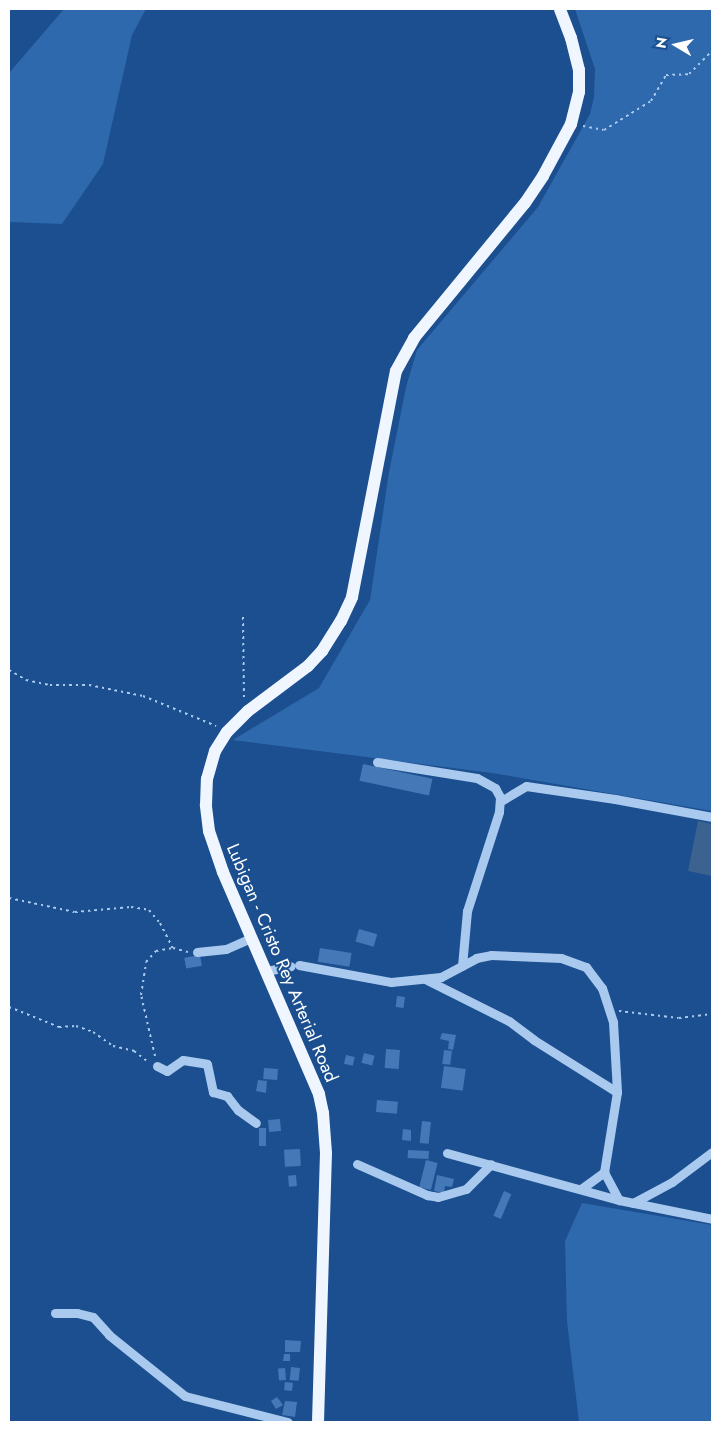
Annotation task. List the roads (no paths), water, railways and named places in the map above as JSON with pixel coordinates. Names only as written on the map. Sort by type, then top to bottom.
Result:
[{"type":"main road","name":"Lubigan - Cristo Rey Arterial Road","points":[[318,1422],[326,1154],[324,1121],[319,1094],[223,872],[209,831],[206,805],[207,779],[215,750],[227,732],[244,715],[308,666],[322,651],[341,620],[352,597],[396,371],[414,338],[524,203],[543,176],[571,124],[579,92],[579,70],[571,38],[560,9]]},
{"type":"street","points":[[377,762],[477,778],[495,788],[501,802]]},
{"type":"street","points":[[462,966],[467,911],[501,802],[526,786],[615,799],[712,817]]},
{"type":"street","points":[[197,952],[226,949],[251,938]]},
{"type":"street","points":[[266,972],[295,966],[391,982],[427,980],[441,977],[476,958],[491,955],[561,958],[575,961],[586,967],[594,974],[602,988],[610,1010],[617,1068],[617,1092],[604,1172],[619,1200]]},
{"type":"street","points":[[427,980],[509,1021],[534,1040],[617,1092]]},
{"type":"street","points":[[158,1066],[167,1071],[183,1060],[207,1064],[213,1092],[228,1096],[238,1110],[256,1123]]},
{"type":"street","points":[[447,1152],[619,1200],[712,1219]]},
{"type":"street","points":[[633,1203],[672,1182],[712,1152]]},
{"type":"street","points":[[357,1164],[427,1195],[438,1197],[466,1189],[491,1164]]},
{"type":"street","points":[[581,1190],[604,1172]]},
{"type":"street","points":[[55,1313],[77,1313],[92,1317],[109,1335],[185,1396],[288,1422]]}]
